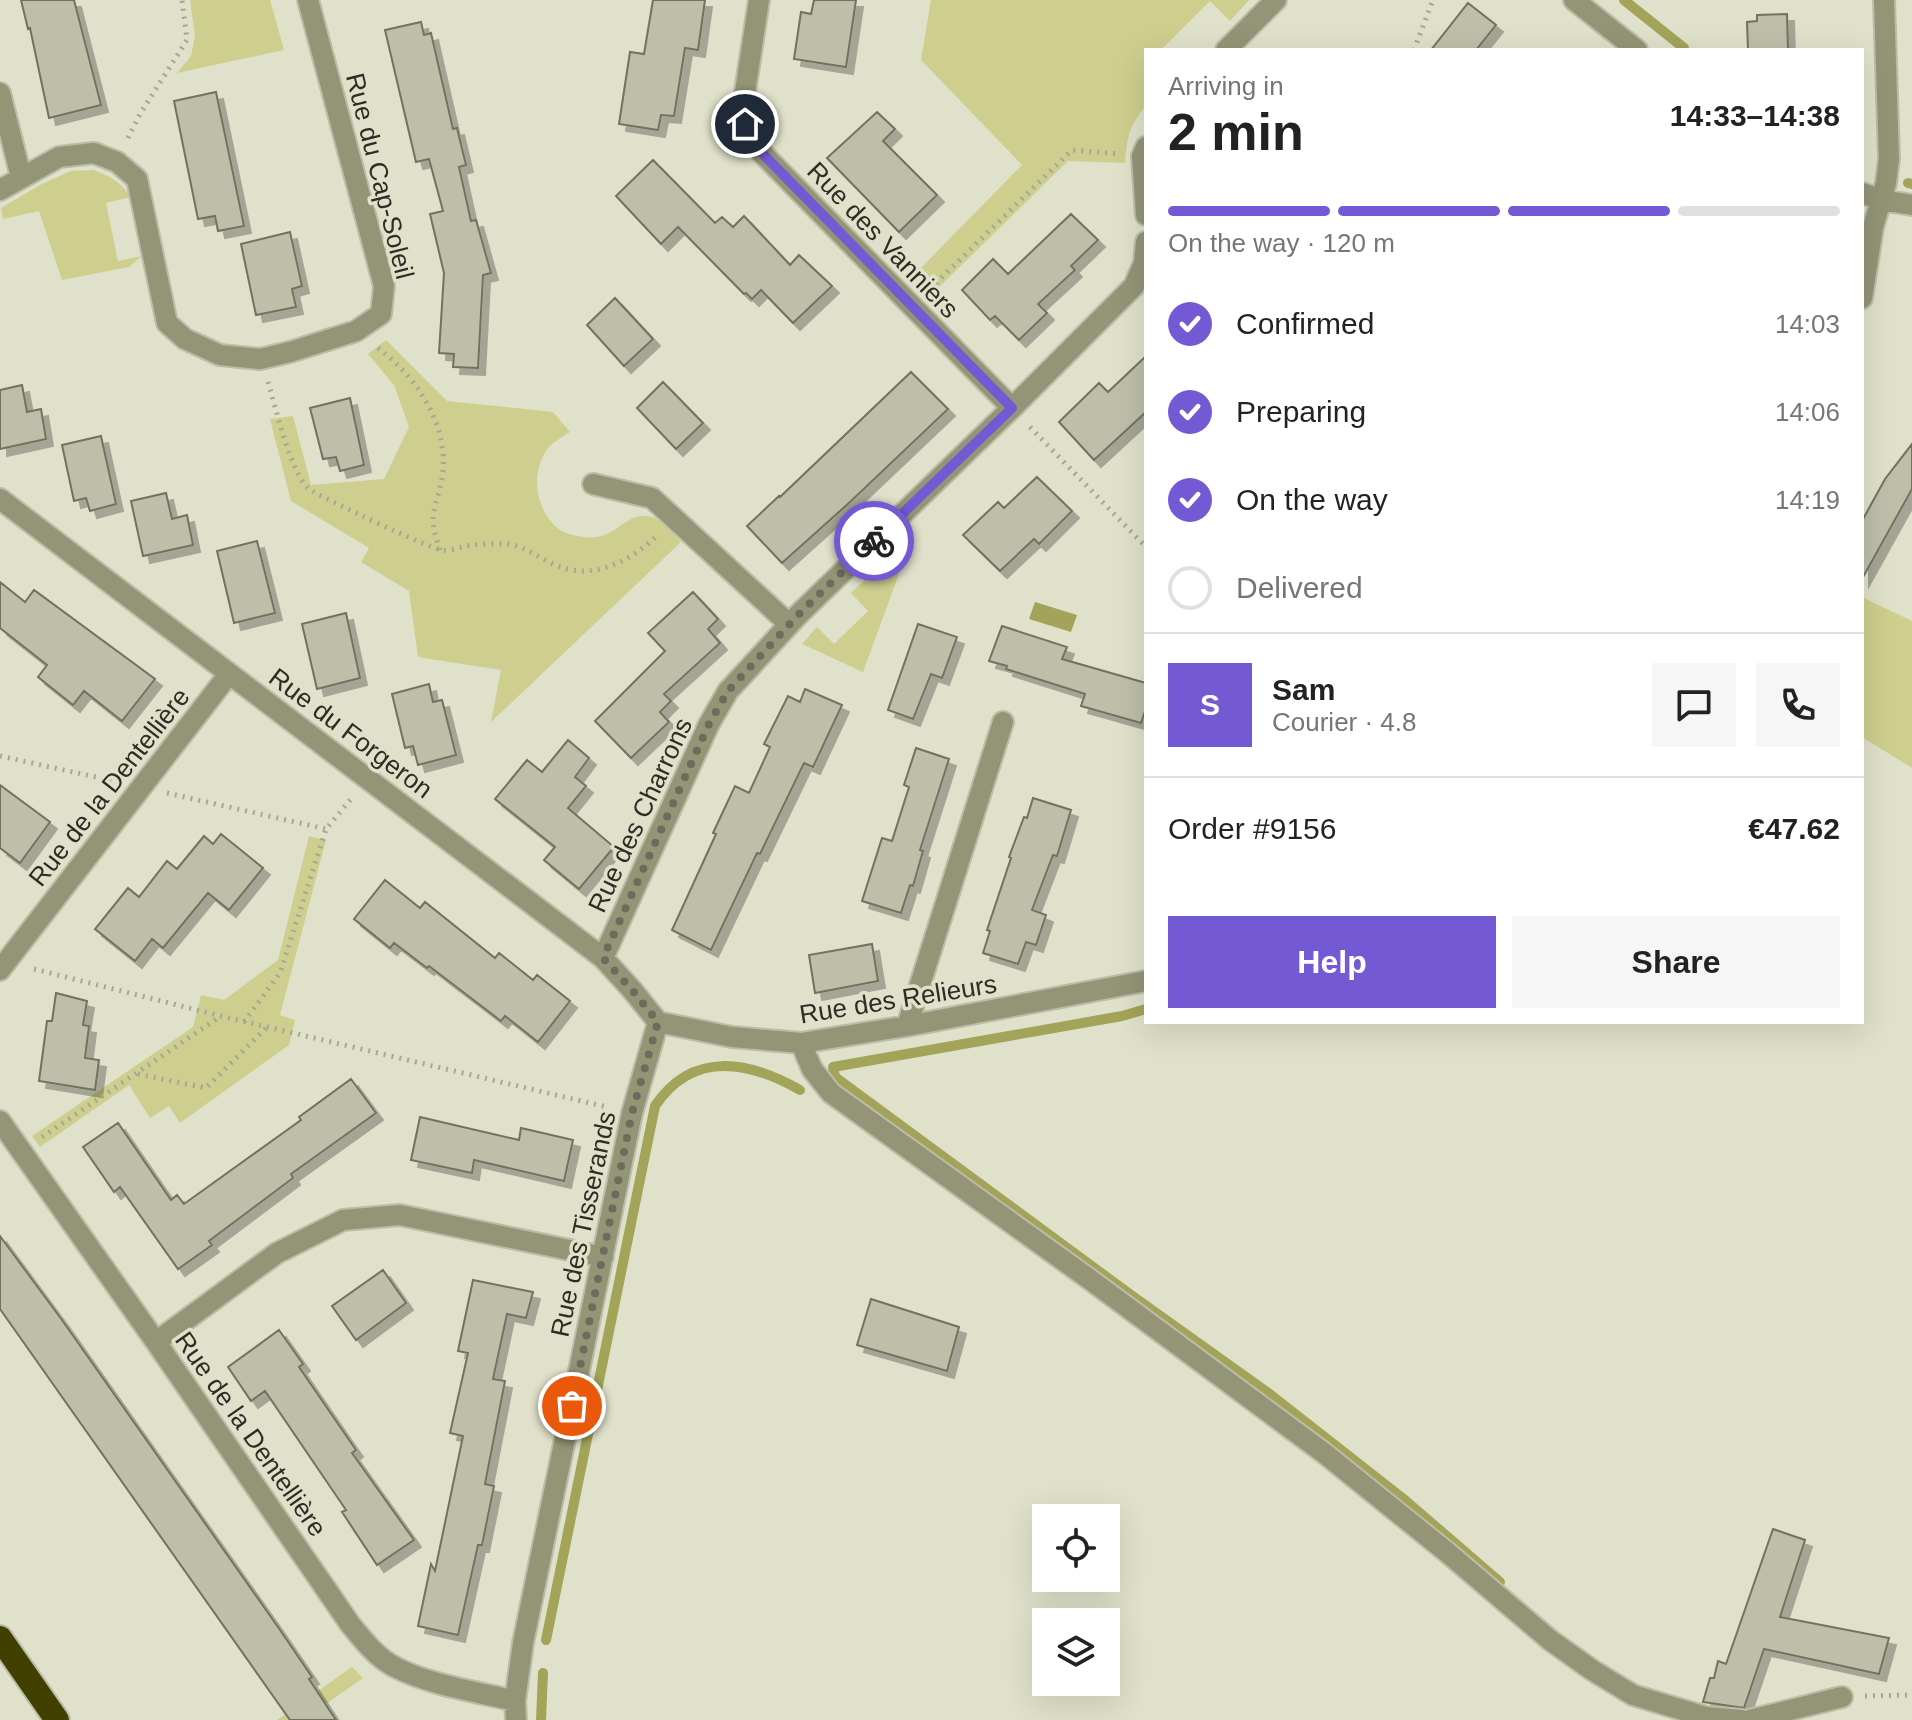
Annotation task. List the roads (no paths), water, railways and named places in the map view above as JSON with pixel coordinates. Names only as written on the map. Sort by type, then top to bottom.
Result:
[{"type":"highway","points":[[0,1638],[57,1720]]},
{"type":"street","name":"Rue du Cap-Soleil","points":[[21,177],[59,157],[94,153],[117,162],[137,179],[167,323],[185,339],[220,355],[260,359],[356,331],[381,314],[384,286],[308,0]]},
{"type":"street","name":"Rue des Vanniers","points":[[759,0],[745,92],[745,124],[761,152],[1012,408]]},
{"type":"street","points":[[1228,48],[1276,0]]},
{"type":"street","points":[[1574,0],[1634,48]]},
{"type":"street","points":[[1864,285],[1873,227],[1872,197],[1886,183],[1889,159],[1884,0]]},
{"type":"street","points":[[0,93],[21,177],[0,190]]},
{"type":"street","points":[[1872,197],[1912,205]]},
{"type":"street","name":"Rue des Charrons","points":[[603,958],[709,724],[728,691],[789,624],[1134,286],[1144,263]]},
{"type":"street","points":[[593,484],[652,498],[789,624]]},
{"type":"street","name":"Rue du Forgeron","points":[[0,499],[603,958],[658,1022]]},
{"type":"street","name":"Rue de la Dentellière","points":[[3,966],[229,674]]},
{"type":"street","points":[[907,1026],[1003,722]]},
{"type":"street","name":"Rue des Relieurs","points":[[658,1022],[732,1037],[801,1043],[1144,981]]},
{"type":"street","name":"Rue des Tisserands","points":[[516,1711],[523,1643],[632,1113],[658,1022]]},
{"type":"street","points":[[801,1043],[812,1069],[831,1093],[1324,1453],[1550,1640],[1633,1695],[1706,1717],[1741,1720]]},
{"type":"street","name":"Rue de la Dentellière","points":[[0,1121],[350,1624],[370,1648],[393,1666],[516,1711]]},
{"type":"street","points":[[156,1342],[277,1253],[343,1220],[400,1215],[603,1257]]},
{"type":"street","points":[[1750,1720],[1842,1697]]},
{"type":"waterway","points":[[1624,0],[1684,48]]},
{"type":"waterway","points":[[1908,183],[1912,184]]},
{"type":"waterway","points":[[833,1078],[833,1067],[1144,1010]]},
{"type":"waterway","points":[[546,1640],[655,1106],[670,1088],[686,1076],[722,1066],[761,1072],[800,1090]]},
{"type":"waterway","points":[[835,1077],[1267,1392],[1406,1501],[1500,1582]]},
{"type":"waterway","points":[[541,1720],[543,1673]]}]
